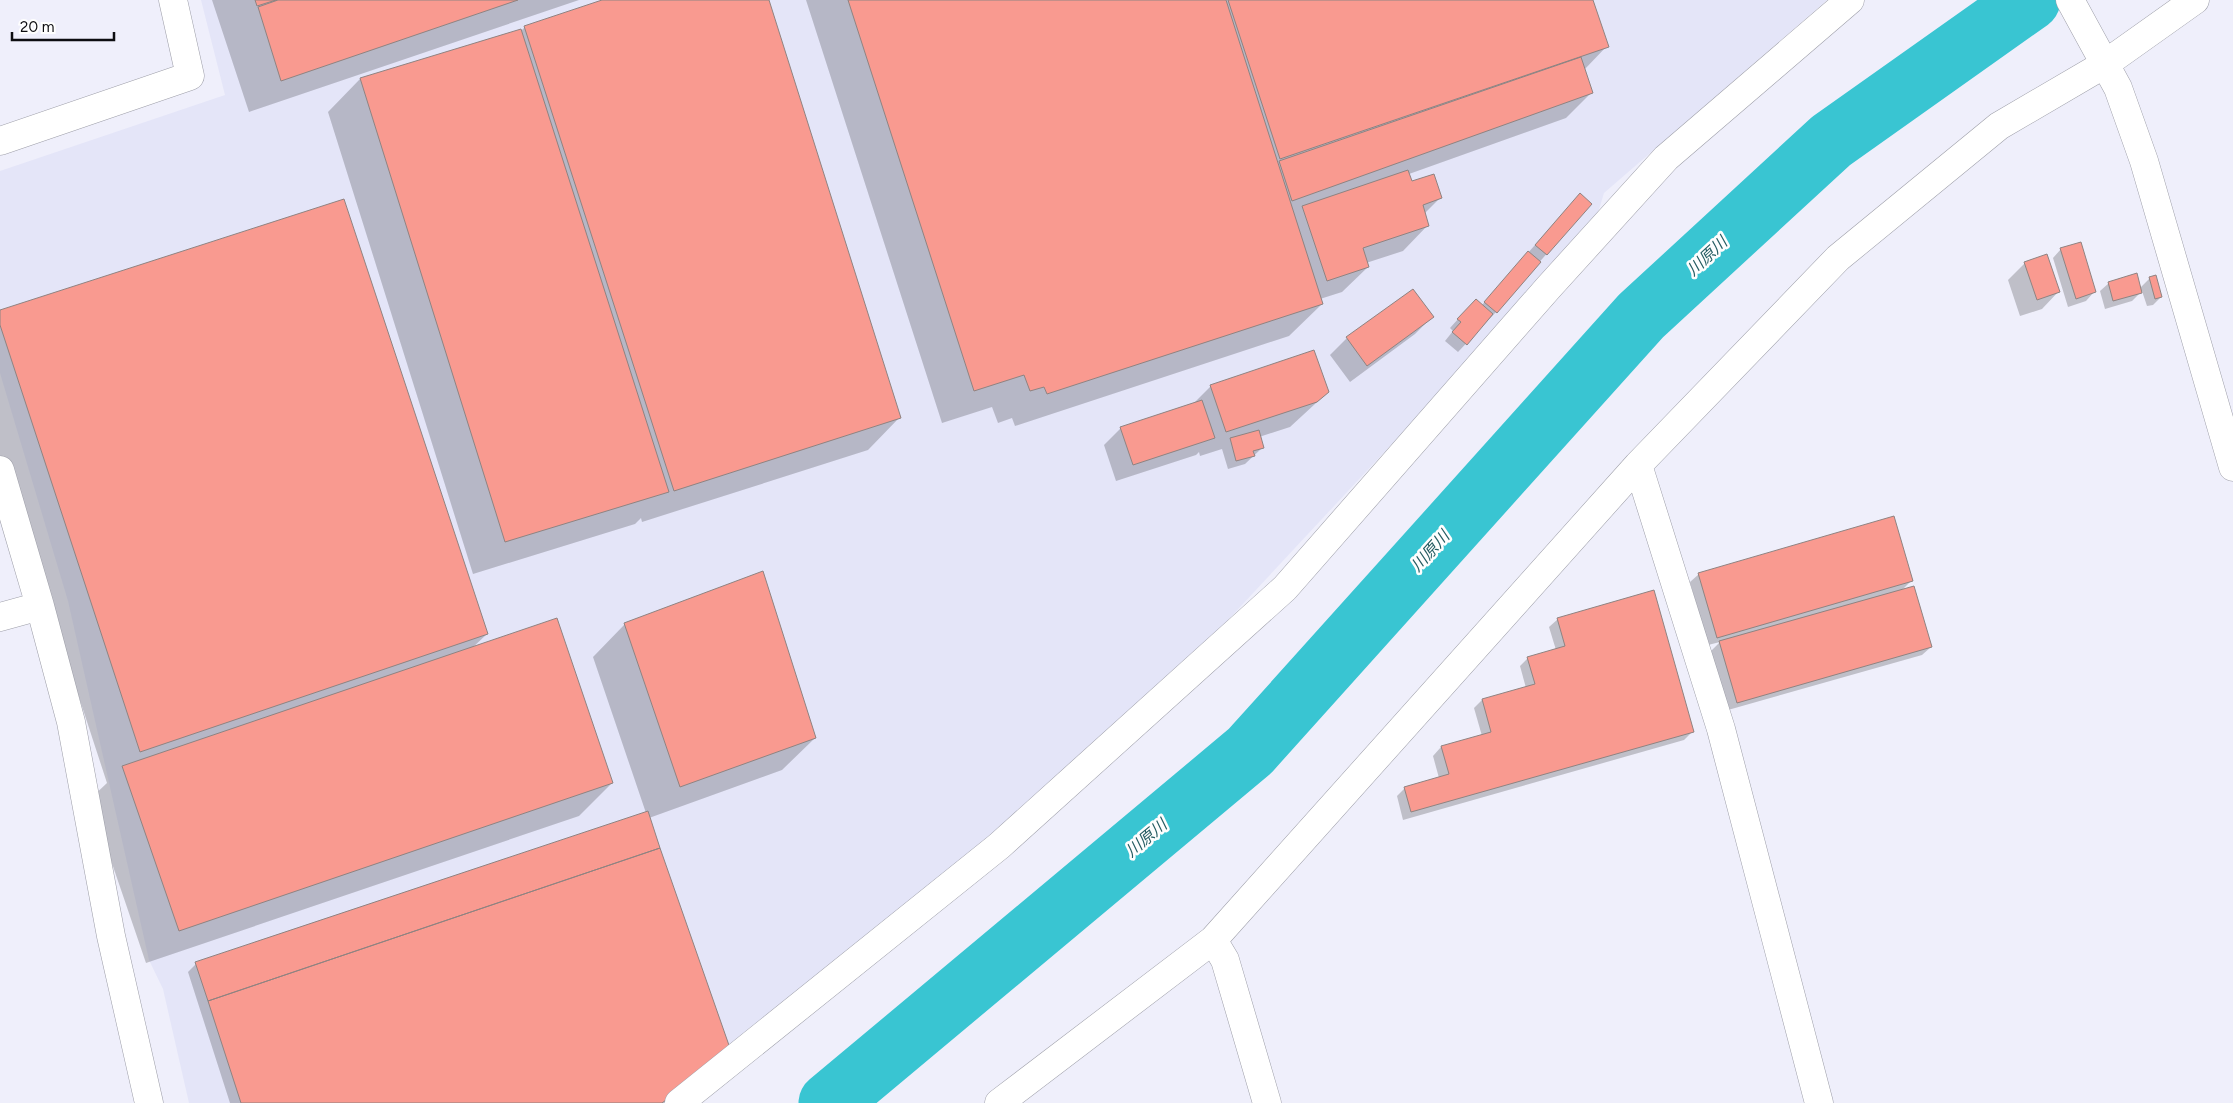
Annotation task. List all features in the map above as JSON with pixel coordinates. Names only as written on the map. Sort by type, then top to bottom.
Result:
[{"type":"street","points":[[0,141],[190,76],[173,0]]},
{"type":"street","points":[[680,1103],[999,846],[1285,588],[1548,288],[1666,158],[1850,0]]},
{"type":"street","points":[[2070,0],[2118,88],[2144,161],[2233,467]]},
{"type":"street","points":[[999,1103],[1213,940],[1638,465],[1838,258],[1999,126],[2105,64],[2195,0]]},
{"type":"street","points":[[1638,465],[1721,729],[1819,1103]]},
{"type":"street","points":[[0,470],[40,606],[71,722],[115,955],[149,1103]]},
{"type":"street","points":[[0,617],[40,606]]},
{"type":"street","points":[[1213,940],[1225,960],[1267,1103]]},
{"type":"shaded area","points":[[201,0],[1827,0],[1604,193],[1597,216],[1430,403],[1160,693],[856,950],[663,1103],[189,1103],[163,989],[149,960],[68,601],[0,373],[0,171],[225,95]]},
{"type":"building","points":[[255,0],[276,0],[257,6]]},
{"type":"building","points":[[278,0],[518,0],[281,81],[258,7]]},
{"type":"building","points":[[602,0],[769,0],[901,418],[674,491],[524,26]]},
{"type":"building","points":[[848,0],[1226,0],[1323,304],[1047,394],[1044,387],[1030,391],[1024,375],[974,391]]},
{"type":"building","points":[[1228,0],[1593,0],[1609,47],[1280,159]]},
{"type":"building","points":[[521,29],[669,492],[505,542],[360,78]]},
{"type":"building","points":[[1581,57],[1593,93],[1292,201],[1279,161]]},
{"type":"building","points":[[1408,170],[1412,181],[1434,174],[1442,198],[1423,205],[1429,226],[1363,248],[1369,267],[1327,281],[1302,206]]},
{"type":"building","points":[[1580,193],[1592,204],[1547,255],[1535,245]]},
{"type":"building","points":[[344,199],[488,634],[140,752],[0,325],[0,310]]},
{"type":"building","points":[[2081,242],[2096,292],[2076,299],[2060,248]]},
{"type":"building","points":[[1528,251],[1541,262],[1497,313],[1484,302]]},
{"type":"building","points":[[2047,254],[2060,292],[2037,300],[2024,262]]},
{"type":"building","points":[[2137,273],[2142,293],[2113,301],[2108,282]]},
{"type":"building","points":[[2156,275],[2162,297],[2155,299],[2149,277]]},
{"type":"building","points":[[1413,289],[1434,317],[1367,366],[1346,337]]},
{"type":"building","points":[[1476,299],[1493,314],[1467,345],[1452,332],[1461,322],[1457,319]]},
{"type":"building","points":[[1314,350],[1329,392],[1317,402],[1226,432],[1210,385]]},
{"type":"building","points":[[1202,400],[1215,438],[1133,465],[1120,427]]},
{"type":"building","points":[[1259,430],[1264,448],[1253,451],[1255,456],[1236,461],[1230,438]]},
{"type":"building","points":[[1894,516],[1913,581],[1717,638],[1698,573]]},
{"type":"building","points":[[763,571],[816,738],[680,787],[624,623]]},
{"type":"building","points":[[1914,586],[1932,647],[1737,703],[1719,641]]},
{"type":"building","points":[[1654,590],[1694,732],[1411,812],[1404,787],[1449,774],[1441,746],[1491,732],[1482,699],[1535,684],[1527,657],[1565,646],[1557,618]]},
{"type":"building","points":[[557,618],[613,783],[179,931],[122,766]]},
{"type":"building","points":[[648,811],[660,848],[208,1001],[195,962]]},
{"type":"building","points":[[660,848],[731,1051],[662,1103],[241,1103],[208,1001]]},
{"type":"waterway","name":"川原川","points":[[829,1103],[1250,751],[1641,316],[1831,141],[2030,0]]}]
